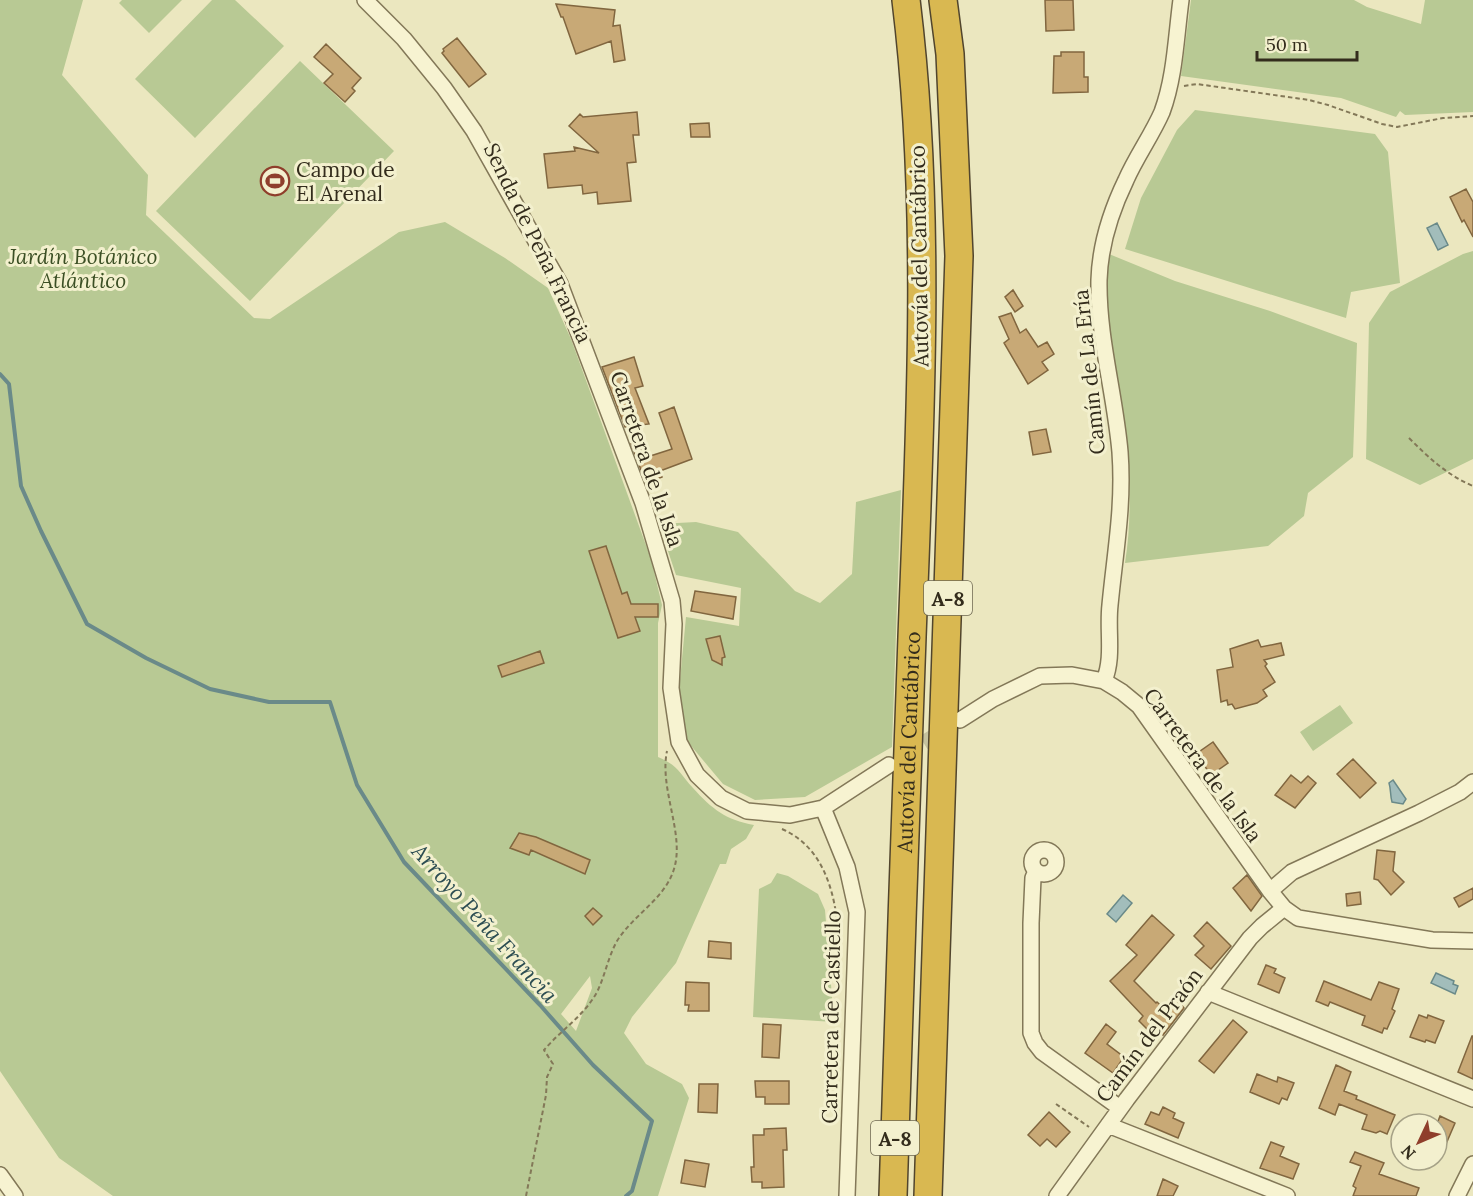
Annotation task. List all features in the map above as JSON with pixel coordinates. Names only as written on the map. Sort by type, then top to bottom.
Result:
[{"type":"highway","name":"Autovía del Cantábrico","points":[[893,1196],[900,1008],[902,870],[919,461],[923,255],[912,53],[906,0]]},
{"type":"highway","name":"Autovía del Cantábrico","points":[[928,1196],[936,1013],[937,905],[959,256],[950,54],[943,0]]},
{"type":"highway","points":[[937,905],[944,1014],[942,1196]]},
{"type":"street","name":"Carretera de la Isla","points":[[365,0],[404,39],[444,88],[474,131],[560,284],[643,503],[672,601],[674,624],[671,688],[679,742],[696,775],[720,798],[747,811],[789,815],[823,808],[889,765]]},
{"type":"street","name":"Camín de La Ería","points":[[1104,681],[1109,668],[1110,606],[1119,541],[1122,489],[1120,450],[1101,325],[1099,280],[1102,253],[1117,201],[1161,113],[1169,87],[1181,0]]},
{"type":"street","name":"Carretera de la Isla","points":[[960,720],[993,699],[1040,676],[1072,675],[1104,681],[1139,706],[1284,908]]},
{"type":"street","points":[[1270,891],[1292,872],[1419,813],[1460,792],[1473,782]]},
{"type":"street","name":"Carretera de Castiello","points":[[823,808],[847,867],[857,912],[847,1196]]},
{"type":"street","points":[[1036,871],[1033,878],[1031,923],[1031,1033],[1042,1052],[1120,1108]]},
{"type":"street","points":[[1284,908],[1298,918],[1319,922],[1432,939],[1473,941]]},
{"type":"street","name":"Camín del Praón","points":[[1057,1196],[1120,1108],[1250,938],[1284,908]]},
{"type":"street","points":[[1208,992],[1473,1099]]},
{"type":"street","points":[[1104,1130],[1287,1196]]},
{"type":"street","points":[[1457,1196],[1473,1164]]},
{"type":"street","points":[[0,1175],[15,1196]]},
{"type":"path","points":[[1169,87],[1197,84],[1309,100],[1397,127],[1443,117],[1473,116]]},
{"type":"path","points":[[1409,438],[1434,464],[1460,481],[1473,486]]},
{"type":"path","points":[[526,1196],[546,1095],[547,1077],[552,1064],[544,1050],[581,1014],[596,993],[617,942],[631,923],[659,896],[674,870],[676,846],[664,765],[667,746],[673,754]]},
{"type":"path","points":[[775,826],[792,834],[818,857],[827,876],[838,923],[840,958]]},
{"type":"path","points":[[1056,1104],[1104,1130]]},
{"type":"green space","name":"Jardín Botánico Atlántico","points":[[0,0],[83,0],[62,75],[148,175],[146,215],[254,318],[270,319],[399,232],[445,222],[505,258],[548,288],[571,339],[651,559],[662,605],[658,623],[658,757],[675,767],[720,813],[754,825],[746,839],[731,849],[726,864],[720,864],[676,963],[632,1017],[624,1033],[646,1064],[682,1084],[689,1098],[658,1196],[113,1196],[59,1158],[0,1071]],"holes":[[[590,976],[592,988],[576,1031],[561,1014]]]},
{"type":"green space","points":[[122,0],[182,0],[149,33],[119,3]]},
{"type":"green space","points":[[212,0],[235,0],[284,46],[195,138],[135,79]]},
{"type":"green space","points":[[1191,0],[1354,0],[1367,7],[1421,24],[1425,0],[1473,0],[1473,112],[1405,115],[1400,111],[1396,117],[1341,98],[1181,76]]},
{"type":"green space","name":"Campo de El Arenal","points":[[300,61],[394,151],[250,301],[156,211]]},
{"type":"green space","points":[[1195,110],[1375,134],[1388,152],[1400,283],[1351,292],[1346,318],[1125,249],[1141,198],[1177,130]]},
{"type":"green space","points":[[1473,251],[1473,459],[1420,485],[1366,459],[1369,323],[1390,292]]},
{"type":"green space","points":[[1109,254],[1175,281],[1270,311],[1357,343],[1353,457],[1308,493],[1304,516],[1268,546],[1125,563],[1130,493],[1124,423],[1106,309],[1105,282]]},
{"type":"green space","points":[[901,490],[892,747],[805,797],[755,800],[723,784],[687,741],[679,690],[686,617],[739,626],[741,588],[676,575],[659,524],[696,522],[738,532],[795,591],[820,603],[852,574],[856,502]]},
{"type":"green space","points":[[1340,705],[1353,723],[1313,751],[1300,732]]},
{"type":"green space","points":[[777,873],[788,876],[818,894],[825,910],[834,1022],[753,1017],[759,889],[771,883]]},
{"type":"water","points":[[1437,223],[1448,245],[1438,250],[1427,228]]},
{"type":"water","points":[[1393,780],[1406,799],[1403,804],[1392,802],[1389,783]]},
{"type":"water","points":[[1123,895],[1132,903],[1116,922],[1107,914]]},
{"type":"water","points":[[1436,973],[1454,981],[1453,984],[1458,986],[1455,994],[1431,983]]},
{"type":"building","points":[[1045,0],[1073,0],[1074,30],[1046,31]]},
{"type":"building","points":[[556,4],[615,10],[613,26],[620,25],[625,60],[614,62],[611,41],[576,54]]},
{"type":"building","points":[[457,38],[486,74],[469,87],[442,53],[443,49]]},
{"type":"building","points":[[326,44],[361,78],[352,88],[355,91],[345,102],[324,83],[333,74],[314,57]]},
{"type":"building","points":[[1061,52],[1084,52],[1084,77],[1088,77],[1088,92],[1053,93],[1054,56],[1061,56]]},
{"type":"building","points":[[637,112],[639,135],[633,135],[636,162],[627,163],[631,201],[598,204],[597,192],[583,194],[582,185],[548,188],[544,154],[575,151],[574,147],[599,153],[569,126],[580,114],[583,117]]},
{"type":"building","points":[[709,123],[710,137],[691,137],[690,124]]},
{"type":"building","points":[[1466,189],[1473,202],[1473,237],[1464,220],[1462,222],[1450,197]]},
{"type":"building","points":[[1013,290],[1023,306],[1015,312],[1005,297]]},
{"type":"building","points":[[1011,313],[1020,333],[1026,329],[1038,347],[1047,342],[1054,354],[1042,362],[1048,370],[1028,384],[1004,343],[1009,339],[999,317]]},
{"type":"building","points":[[634,357],[643,386],[635,388],[649,424],[625,427],[602,367]]},
{"type":"building","points":[[674,407],[692,459],[660,471],[662,477],[646,483],[631,444],[638,441],[644,458],[672,449],[659,413]]},
{"type":"building","points":[[1046,429],[1051,452],[1033,455],[1029,432]]},
{"type":"building","points":[[606,546],[622,594],[627,592],[631,604],[658,604],[658,617],[635,617],[640,631],[618,638],[589,551]]},
{"type":"building","points":[[695,591],[736,597],[733,619],[691,611]]},
{"type":"building","points":[[720,636],[725,657],[722,658],[722,665],[712,660],[706,639]]},
{"type":"building","points":[[1258,640],[1261,647],[1281,643],[1284,655],[1264,660],[1275,682],[1263,690],[1267,696],[1257,703],[1235,709],[1232,704],[1228,705],[1227,700],[1221,702],[1217,670],[1233,667],[1230,649]]},
{"type":"building","points":[[540,651],[544,663],[502,677],[498,666]]},
{"type":"building","points":[[1213,742],[1228,763],[1211,775],[1196,754]]},
{"type":"building","points":[[1353,759],[1376,783],[1360,798],[1337,774]]},
{"type":"building","points":[[1291,775],[1301,783],[1308,776],[1316,783],[1295,808],[1275,795]]},
{"type":"building","points":[[519,833],[536,837],[590,860],[585,874],[531,850],[529,855],[510,848]]},
{"type":"building","points":[[1377,850],[1395,852],[1393,871],[1404,882],[1391,895],[1378,880],[1374,879]]},
{"type":"building","points":[[1247,875],[1262,896],[1251,911],[1233,888]]},
{"type":"building","points":[[1473,888],[1473,899],[1459,907],[1454,898]]},
{"type":"building","points":[[1360,892],[1361,904],[1347,906],[1346,894]]},
{"type":"building","points":[[593,908],[602,916],[593,925],[585,916]]},
{"type":"building","points":[[1152,915],[1174,935],[1134,981],[1168,1012],[1179,1002],[1184,1008],[1163,1035],[1155,1027],[1150,1032],[1139,1021],[1143,1016],[1110,981],[1137,955],[1126,945]]},
{"type":"building","points":[[1207,922],[1231,946],[1211,969],[1195,955],[1204,946],[1194,936]]},
{"type":"building","points":[[709,941],[731,943],[731,959],[708,957]]},
{"type":"building","points":[[1266,965],[1276,969],[1274,973],[1285,978],[1279,993],[1258,984]]},
{"type":"building","points":[[1324,981],[1371,1000],[1379,982],[1399,989],[1392,1009],[1395,1011],[1387,1029],[1384,1028],[1382,1033],[1362,1025],[1365,1016],[1330,1002],[1328,1006],[1316,1001]]},
{"type":"building","points":[[686,982],[709,983],[709,1011],[688,1011],[689,1005],[685,1005]]},
{"type":"building","points":[[1419,1015],[1427,1018],[1428,1015],[1444,1021],[1435,1043],[1410,1037]]},
{"type":"building","points":[[1233,1020],[1247,1032],[1214,1073],[1199,1061]]},
{"type":"building","points":[[763,1024],[781,1025],[779,1058],[762,1057]]},
{"type":"building","points":[[1106,1024],[1116,1032],[1107,1044],[1124,1057],[1113,1073],[1085,1053]]},
{"type":"building","points":[[1473,1036],[1473,1079],[1458,1072]]},
{"type":"building","points":[[1336,1065],[1351,1072],[1344,1091],[1357,1096],[1356,1099],[1389,1113],[1389,1129],[1387,1134],[1362,1129],[1367,1115],[1339,1104],[1335,1115],[1319,1108]]},
{"type":"building","points":[[1257,1074],[1277,1082],[1278,1077],[1294,1083],[1287,1100],[1282,1098],[1279,1104],[1250,1092]]},
{"type":"building","points":[[755,1081],[789,1081],[789,1104],[765,1104],[765,1097],[756,1097]]},
{"type":"building","points":[[699,1084],[718,1084],[717,1113],[698,1112]]},
{"type":"building","points":[[1163,1107],[1175,1113],[1173,1118],[1184,1123],[1178,1138],[1145,1124],[1151,1112],[1159,1115]]},
{"type":"building","points":[[1049,1112],[1070,1132],[1056,1147],[1047,1139],[1040,1146],[1028,1135]]},
{"type":"building","points":[[1449,1120],[1455,1123],[1449,1137]]},
{"type":"building","points":[[786,1128],[787,1150],[783,1150],[784,1187],[762,1188],[762,1182],[752,1182],[753,1135],[764,1135],[764,1129]]},
{"type":"building","points":[[1271,1142],[1284,1147],[1280,1156],[1299,1164],[1293,1179],[1260,1168]]},
{"type":"building","points":[[1355,1152],[1384,1163],[1379,1174],[1419,1188],[1416,1196],[1353,1196],[1356,1188],[1353,1186],[1361,1166],[1350,1162]]},
{"type":"building","points":[[685,1160],[709,1164],[705,1187],[681,1183]]},
{"type":"building","points":[[1163,1179],[1178,1186],[1173,1196],[1157,1196]]},
{"type":"waterway","name":"Arroyo Peña Francia","points":[[0,374],[9,384],[21,486],[87,624],[146,658],[210,689],[269,702],[330,702],[357,785],[404,862],[540,1005],[593,1065],[652,1121],[632,1191],[626,1196]]},
{"type":"tunnel","points":[[904,755],[947,728]]},
{"type":"place","name":"Campo de El Arenal","points":[[275,181]]}]
